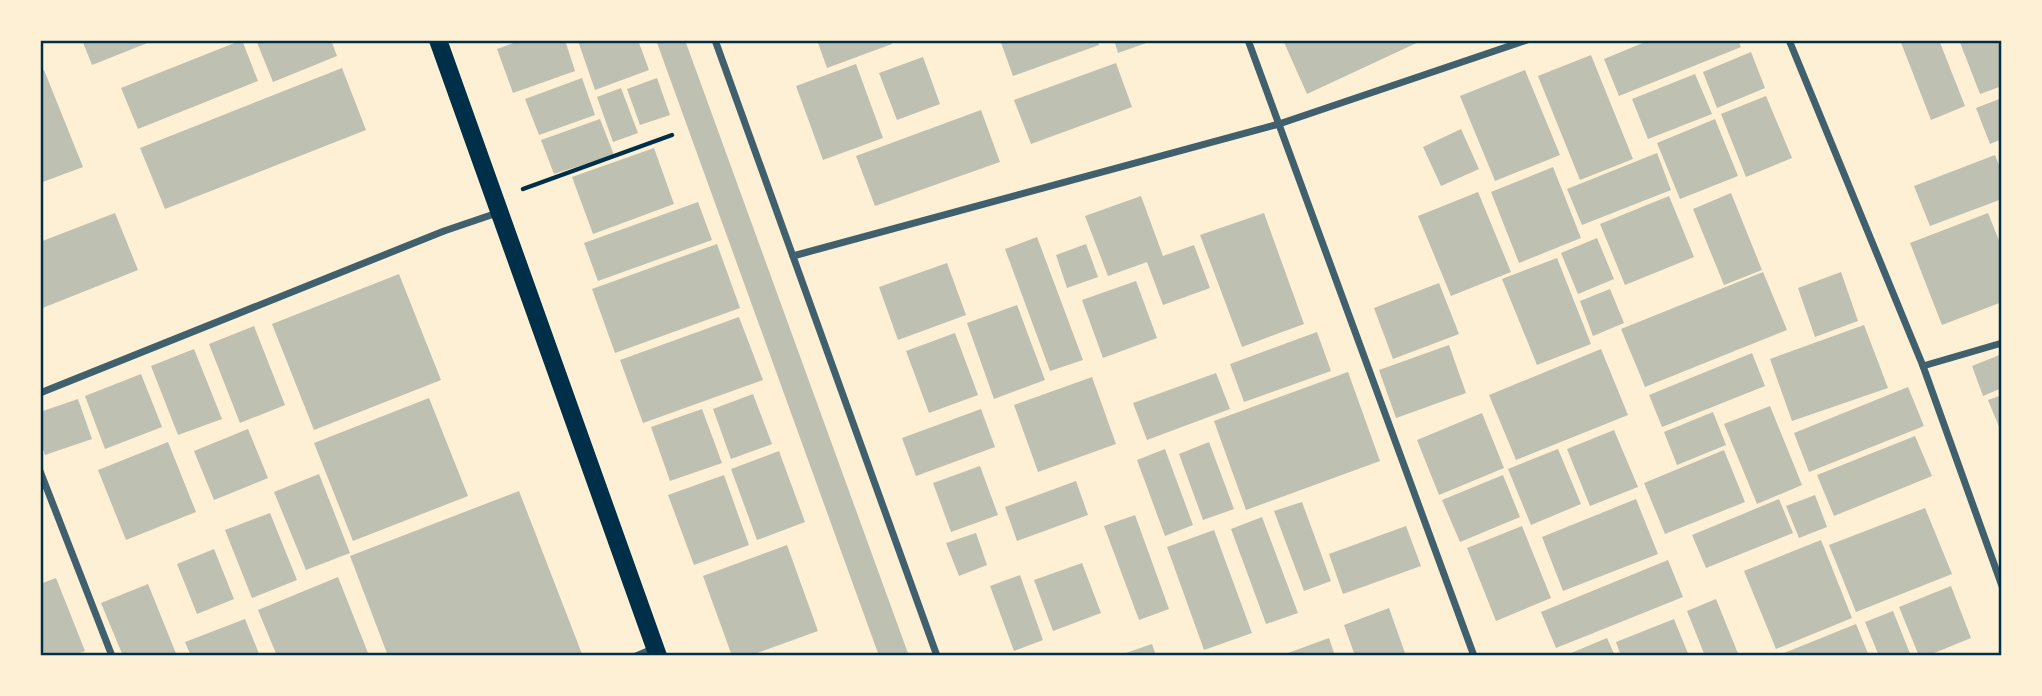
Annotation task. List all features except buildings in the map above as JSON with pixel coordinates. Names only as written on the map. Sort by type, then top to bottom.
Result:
[{"type":"main road","points":[[438,40],[657,652]]},
{"type":"street","points":[[715,40],[937,656]]},
{"type":"street","points":[[1248,40],[1474,656]]},
{"type":"street","points":[[793,256],[1279,124],[1527,40]]},
{"type":"street","points":[[1789,40],[1923,366],[2002,586]]},
{"type":"street","points":[[40,393],[444,231],[498,206]]},
{"type":"street","points":[[1923,366],[2002,343]]},
{"type":"street","points":[[40,471],[112,656]]},
{"type":"street","points":[[636,656],[657,652]]},
{"type":"path","points":[[498,206],[673,135]]}]
